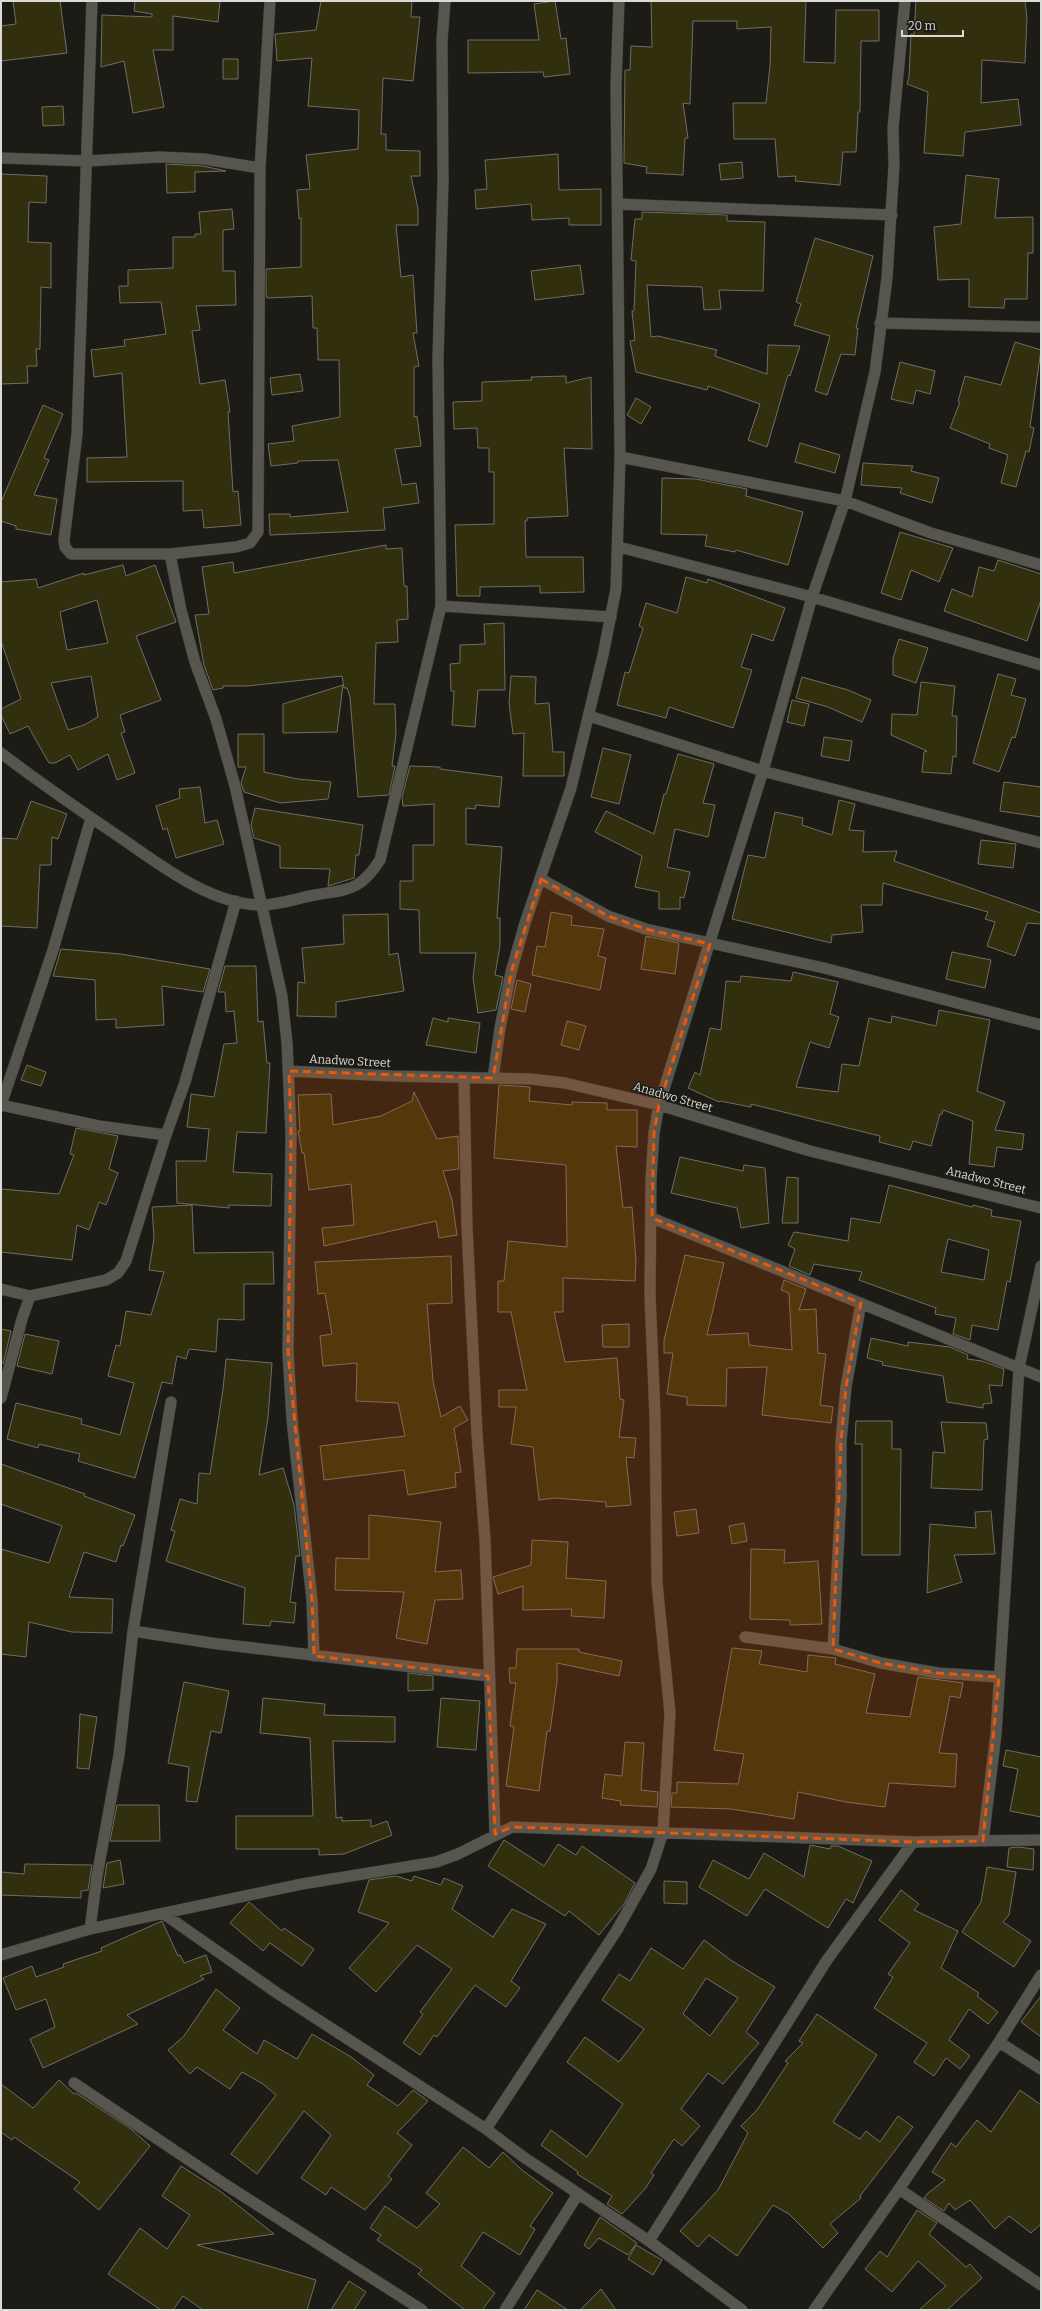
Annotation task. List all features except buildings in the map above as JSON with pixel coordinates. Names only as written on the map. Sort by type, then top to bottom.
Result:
[{"type":"street","points":[[92,1],[77,434],[64,540],[65,547],[70,554],[170,554],[236,547],[250,543],[258,532],[260,168],[270,1]]},
{"type":"street","points":[[1,753],[91,818],[175,874],[205,890],[236,901],[261,905],[353,888],[369,877],[380,860],[441,606],[438,359],[443,181],[442,41],[445,1]]},
{"type":"street","points":[[493,1078],[500,1028],[511,972],[525,923],[571,788],[589,716],[616,589],[619,547],[620,457],[616,85],[619,1]]},
{"type":"street","points":[[486,2129],[617,1930],[651,1869],[663,1832],[670,1713],[657,1583],[650,1295],[652,1218],[651,1180],[654,1133],[659,1105],[710,944],[812,597],[845,501],[875,372],[880,323],[887,278],[894,165],[893,128],[905,1]]},
{"type":"street","points":[[1,158],[86,161],[159,157],[204,160],[260,168]]},
{"type":"street","points":[[617,204],[892,214]]},
{"type":"street","points":[[880,323],[1041,326],[1041,322]]},
{"type":"street","points":[[620,457],[845,501],[931,533],[1041,565]]},
{"type":"street","points":[[619,547],[812,597],[1041,665]]},
{"type":"street","points":[[170,554],[181,610],[196,662],[216,719],[235,786],[282,996],[289,1071],[292,1135],[288,1353],[292,1420],[312,1600],[314,1656]]},
{"type":"street","points":[[441,606],[611,617]]},
{"type":"street","points":[[589,716],[762,771],[1041,843]]},
{"type":"street","points":[[91,818],[53,950],[1,1105],[99,1126],[166,1135]]},
{"type":"street","points":[[541,879],[608,916],[646,929],[824,968],[1041,1025]]},
{"type":"street","points":[[1,1289],[30,1296],[106,1280],[118,1273],[132,1246],[166,1135],[185,1082],[204,1021],[236,901]]},
{"type":"street","name":"Anadwo Street","points":[[289,1071],[464,1079],[493,1078],[564,1083],[659,1105],[810,1151],[1041,1208]]},
{"type":"street","points":[[464,1079],[467,1227],[477,1434],[485,1540],[488,1676],[493,1747],[492,1790],[495,1834]]},
{"type":"street","points":[[652,1218],[722,1248],[1041,1377]]},
{"type":"street","points":[[983,1841],[996,1734],[998,1677],[1017,1430],[1019,1368],[1041,1266]]},
{"type":"street","points":[[1,1398],[22,1319],[30,1296]]},
{"type":"street","points":[[833,1649],[841,1496],[842,1434],[846,1387],[861,1303]]},
{"type":"street","points":[[90,1929],[97,1876],[119,1755],[133,1631],[171,1402]]},
{"type":"street","points":[[133,1631],[211,1643],[488,1676]]},
{"type":"street","points":[[745,1637],[833,1649],[881,1663],[938,1673],[998,1677]]},
{"type":"street","points":[[1,1955],[90,1929],[302,1884],[436,1862],[458,1854],[495,1834],[512,1827],[913,1842],[1041,1840]]},
{"type":"street","points":[[649,2241],[827,1960],[913,1842]]},
{"type":"street","points":[[164,1914],[277,1993],[486,2129],[522,2156],[649,2241],[742,2310]]},
{"type":"street","points":[[814,2310],[899,2189],[999,2042],[1041,1975]]},
{"type":"street","points":[[999,2042],[1041,2069]]},
{"type":"street","points":[[74,2083],[226,2185],[422,2310]]},
{"type":"street","points":[[899,2189],[1041,2284]]},
{"type":"street","points":[[505,2310],[578,2194]]},
{"type":"highlighted area","points":[[541,879],[608,916],[646,929],[710,944],[659,1105],[654,1133],[652,1218],[861,1303],[846,1387],[841,1442],[833,1649],[881,1663],[938,1673],[999,1677],[983,1841],[913,1842],[512,1827],[495,1834],[488,1676],[314,1656],[312,1600],[288,1353],[291,1135],[289,1071],[493,1078],[511,972]]}]
